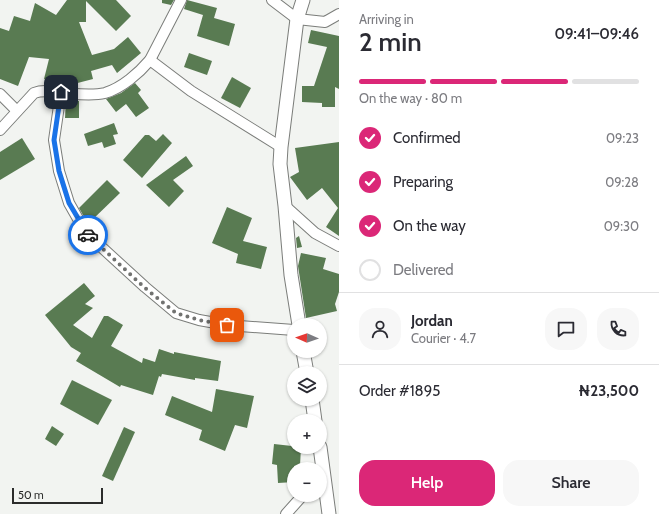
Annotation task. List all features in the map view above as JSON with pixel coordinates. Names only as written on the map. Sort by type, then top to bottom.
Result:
[{"type":"street","points":[[0,130],[34,93],[41,90],[86,94],[105,93],[121,85],[144,67],[150,60],[182,0]]},
{"type":"street","points":[[272,0],[298,19],[325,22],[339,14]]},
{"type":"street","points":[[298,318],[291,275],[286,206],[280,164],[298,19],[303,0]]},
{"type":"street","points":[[150,60],[191,91],[281,147]]},
{"type":"street","points":[[61,92],[54,140],[59,171],[69,203],[86,233],[145,288],[176,313],[199,320],[227,325],[287,329]]},
{"type":"street","points":[[0,94],[17,111]]},
{"type":"street","points":[[286,206],[315,233],[339,246]]},
{"type":"street","points":[[286,514],[297,502]]},
{"type":"street","points":[[327,502],[329,514]]},
{"type":"building","points":[[67,0],[116,0],[131,16],[116,31],[86,1],[86,22],[79,22],[92,55],[114,49],[128,37],[141,53],[117,73],[112,65],[91,71],[93,79],[66,86],[66,84],[44,79],[49,59],[29,57],[18,86],[0,79],[0,28],[9,31],[14,16],[30,21],[35,3],[56,15]]},
{"type":"building","points":[[162,0],[174,0],[171,5],[162,3]]},
{"type":"building","points":[[187,0],[217,8],[214,18],[235,24],[229,46],[197,36],[203,15],[184,9]]},
{"type":"building","points":[[311,30],[339,36],[339,89],[335,87],[335,107],[322,107],[322,103],[302,102],[302,86],[314,86],[327,47],[308,43]]},
{"type":"building","points":[[189,53],[212,61],[207,75],[184,67]]},
{"type":"building","points":[[232,77],[251,88],[240,108],[221,98]]},
{"type":"building","points":[[135,83],[141,90],[138,93],[149,108],[136,117],[126,104],[116,112],[106,99],[121,93]]},
{"type":"building","points":[[66,100],[79,101],[79,118],[65,118]]},
{"type":"building","points":[[114,123],[118,134],[113,135],[116,144],[104,148],[102,142],[88,146],[84,134]]},
{"type":"building","points":[[163,134],[172,143],[142,178],[123,160],[145,135],[149,135],[156,141]]},
{"type":"building","points":[[22,138],[35,159],[0,180],[0,152]]},
{"type":"building","points":[[339,142],[339,236],[326,227],[338,208],[322,188],[307,200],[290,177],[299,172],[295,148]]},
{"type":"building","points":[[186,156],[193,166],[173,180],[184,191],[169,207],[146,185]]},
{"type":"building","points":[[107,180],[120,193],[90,222],[79,208]]},
{"type":"building","points":[[227,207],[252,218],[243,241],[267,247],[261,269],[236,263],[238,254],[212,243]]},
{"type":"building","points":[[299,236],[302,247],[297,248],[296,238]]},
{"type":"building","points":[[301,253],[326,258],[323,269],[339,274],[339,292],[335,304],[337,311],[306,318],[298,266]]},
{"type":"building","points":[[84,283],[95,296],[85,304],[93,308],[73,325],[92,338],[104,316],[108,316],[123,325],[111,346],[142,363],[143,358],[155,362],[159,349],[174,354],[174,352],[221,361],[218,381],[195,378],[195,380],[162,374],[161,377],[159,376],[153,395],[121,385],[120,387],[76,361],[81,353],[71,347],[45,315]]},
{"type":"building","points":[[72,380],[112,400],[98,425],[60,404]]},
{"type":"building","points":[[216,389],[254,396],[247,428],[235,425],[225,451],[199,440],[202,430],[165,415],[172,396],[212,412]]},
{"type":"building","points":[[52,426],[64,434],[56,446],[45,439]]},
{"type":"building","points":[[124,427],[135,432],[113,481],[102,476]]},
{"type":"building","points":[[274,444],[287,445],[287,454],[301,454],[300,462],[287,462],[287,482],[278,483],[277,465],[272,464]]},
{"type":"way so far","points":[[88,235],[145,288],[176,313],[199,320],[227,325]]},
{"type":"route","points":[[61,92],[54,140],[59,171],[69,203],[88,235]]}]
